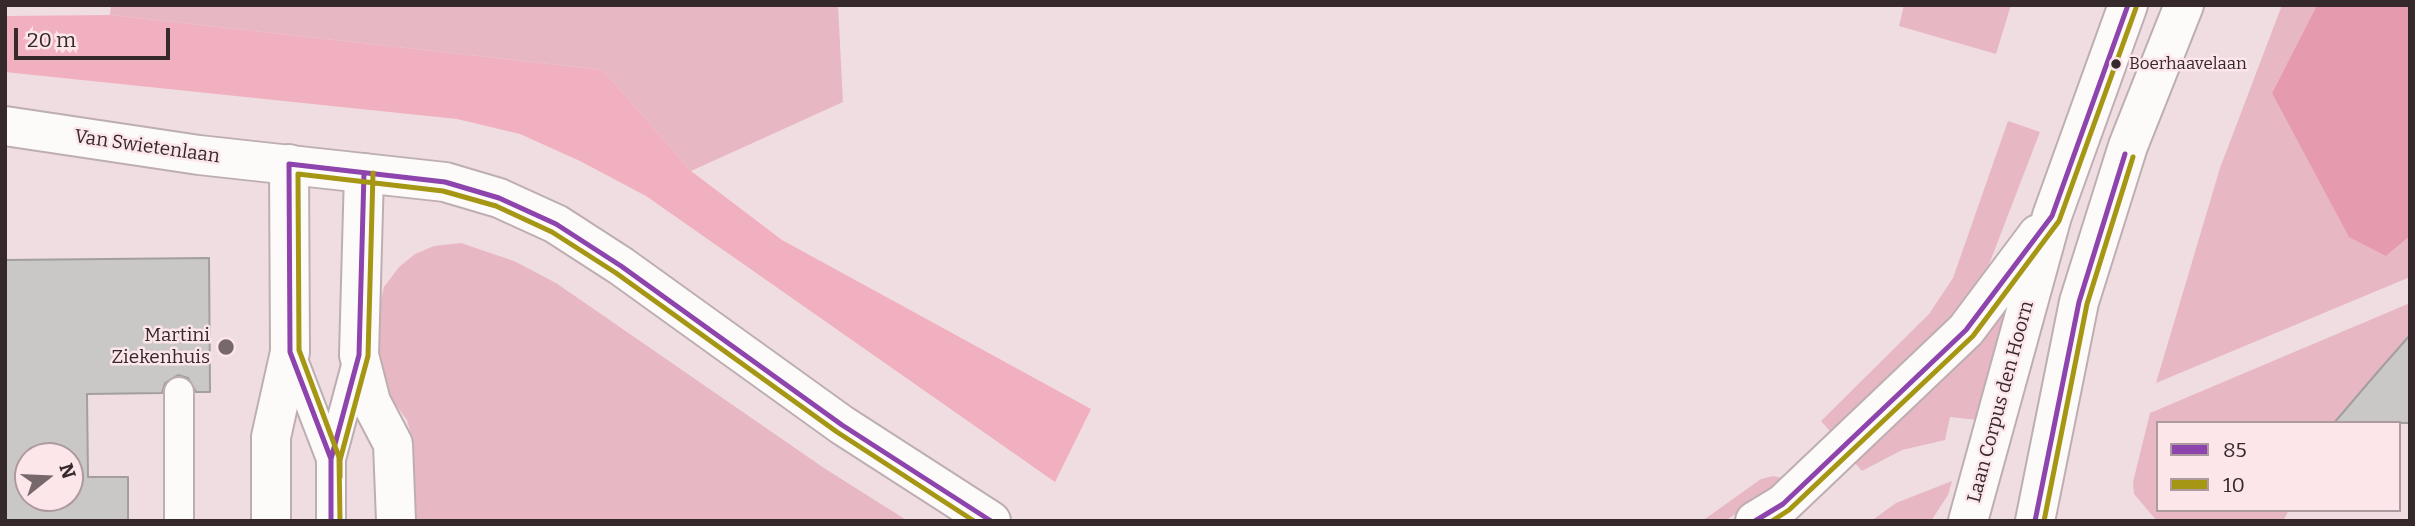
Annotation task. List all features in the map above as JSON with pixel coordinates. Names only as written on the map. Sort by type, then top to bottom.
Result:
[{"type":"street","name":"Laan Corpus den Hoorn","points":[[1968,521],[2052,216],[2128,5]]},
{"type":"street","points":[[2035,521],[2079,302],[2128,146],[2183,5]]},
{"type":"street","name":"Van Swietenlaan","points":[[5,126],[199,155],[445,182],[499,198],[556,224],[621,266],[842,425],[991,521]]},
{"type":"street","points":[[271,521],[271,437],[290,352],[289,164]]},
{"type":"street","points":[[364,173],[359,355],[371,402],[393,444],[396,521]]},
{"type":"street","points":[[1755,521],[1783,504],[1966,330],[2052,216]]},
{"type":"lane","points":[[290,352],[331,459]]},
{"type":"lane","points":[[331,521],[331,459],[359,355]]},
{"type":"lane","points":[[179,392],[179,521]]},
{"type":"shaded area","points":[[111,5],[838,5],[843,102],[691,171],[603,70],[110,15]]},
{"type":"shaded area","points":[[1904,5],[2011,5],[1996,54],[1899,26]]},
{"type":"shaded area","points":[[2282,5],[2317,5],[2272,93],[2386,256],[2410,236],[2410,277],[2156,383],[2220,168]]},
{"type":"shaded area","points":[[2317,5],[2410,5],[2410,236],[2386,256],[2349,237],[2272,93]]},
{"type":"shaded area","points":[[110,15],[603,70],[691,171],[782,240],[1091,409],[1055,482],[646,196],[580,161],[520,134],[457,119],[5,72],[5,16]]},
{"type":"shaded area","points":[[2008,121],[2040,132],[1988,267],[1975,291],[1960,315],[1835,437],[1821,421],[1929,314],[1953,278]]},
{"type":"shaded area","points":[[461,243],[514,261],[556,283],[824,468],[908,521],[413,521],[412,438],[407,420],[386,392],[378,362],[379,309],[384,287],[399,267],[415,254],[434,246]]},
{"type":"shaded area","points":[[2410,303],[2410,351],[2402,344],[2338,421],[2156,421],[2156,512],[2288,512],[2283,521],[2157,521],[2134,494],[2133,482],[2150,413]]},
{"type":"shaded area","points":[[1997,310],[2004,313],[1978,420],[1950,417],[1945,440],[1902,450],[1862,471],[1852,460]]},
{"type":"shaded area","points":[[1773,476],[1787,479],[1725,521],[1702,521],[1761,479]]},
{"type":"shaded area","points":[[1952,481],[1948,495],[1931,521],[1871,521],[1896,503]]},
{"type":"building","points":[[209,258],[210,392],[196,392],[188,378],[178,375],[165,383],[162,393],[87,394],[88,477],[128,477],[128,521],[5,521],[5,260]]},
{"type":"building","points":[[2410,335],[2410,423],[2336,421]]},
{"type":"transit line","name":"85","points":[[1755,521],[1783,504],[1966,330],[2052,216],[2128,5]]},
{"type":"transit line","name":"10","points":[[1772,521],[1789,510],[1973,336],[2059,221],[2136,8]]},
{"type":"transit line","name":"85","points":[[2035,521],[2079,302],[2125,154]]},
{"type":"transit line","name":"10","points":[[2044,521],[2087,304],[2133,157]]},
{"type":"transit line","name":"85","points":[[331,521],[331,459],[290,352],[289,164],[445,182],[499,198],[556,224],[621,266],[842,425],[991,521]]},
{"type":"transit line","name":"85","points":[[331,477],[331,459],[359,355],[364,173]]},
{"type":"transit line","name":"10","points":[[340,477],[340,460],[368,356],[373,173]]},
{"type":"transit line","name":"10","points":[[340,521],[339,457],[299,350],[298,174],[443,191],[496,206],[552,232],[616,273],[837,432],[974,521]]},
{"type":"place","name":"Boerhaavelaan","points":[[2116,64]]},
{"type":"place","name":"Martini Ziekenhuis","points":[[226,347]]}]
